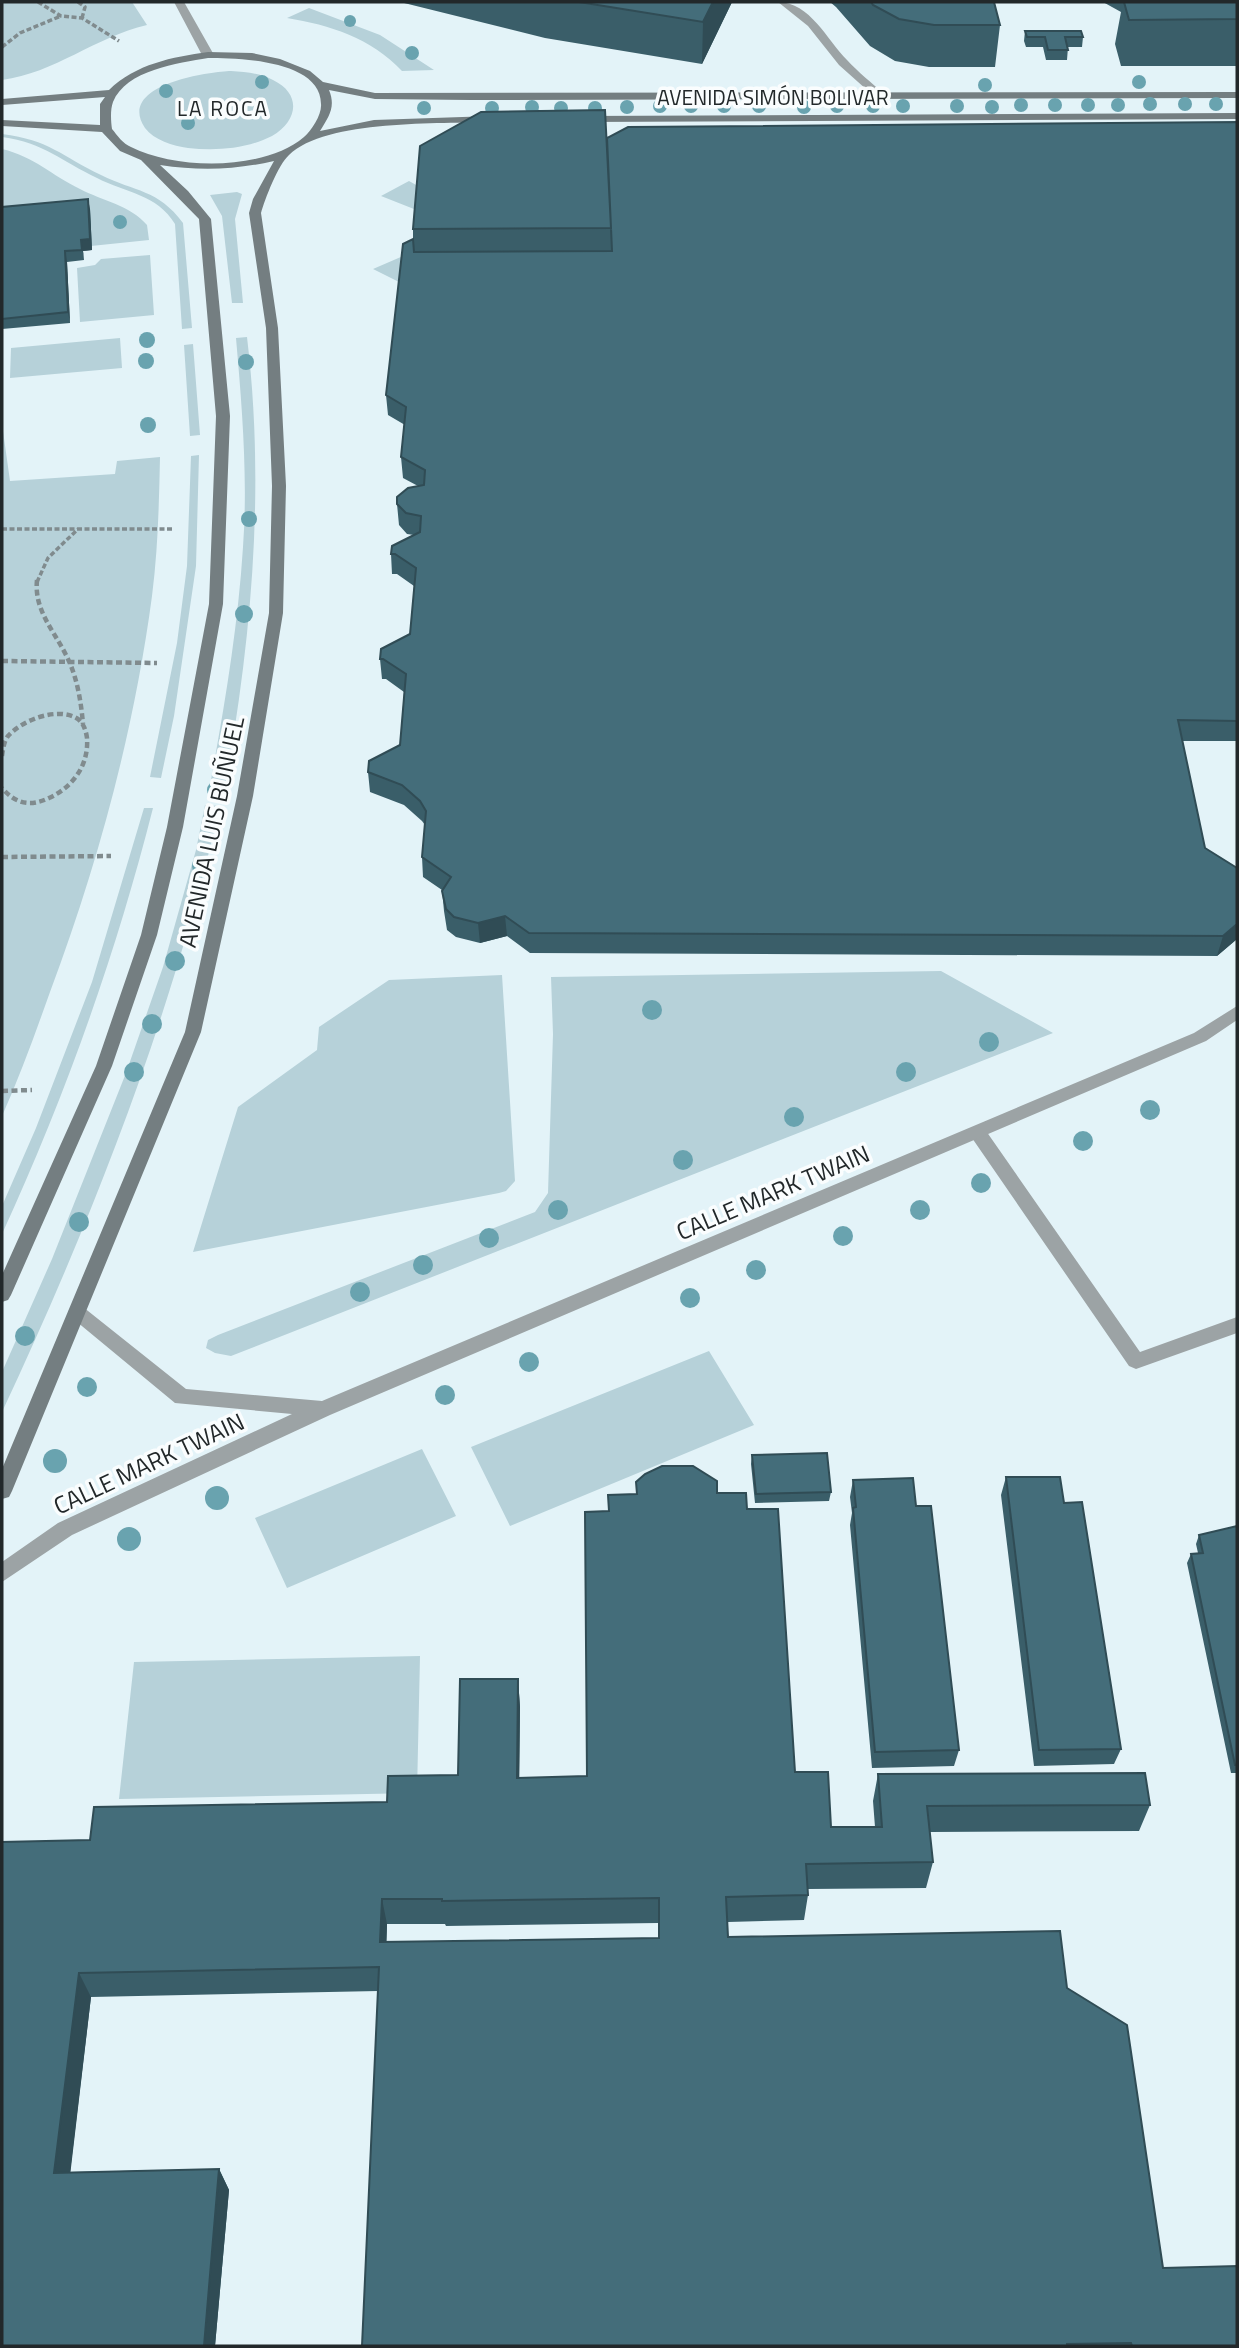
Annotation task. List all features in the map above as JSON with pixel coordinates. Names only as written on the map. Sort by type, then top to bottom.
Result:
[{"type":"main road","points":[[244,55],[276,60],[302,70],[320,85],[328,105],[320,126],[311,136],[284,152],[252,163],[216,168],[180,167],[147,160],[115,141],[106,129],[103,117],[106,104],[114,93],[143,72],[185,58],[244,55]]},
{"type":"main road","name":"AVENIDA SIMÓN BOLIVAR","points":[[320,85],[375,96],[1237,95]]},
{"type":"main road","points":[[2,102],[114,93]]},
{"type":"main road","name":"AVENIDA SIMÓN BOLIVAR","points":[[566,119],[1237,116]]},
{"type":"main road","points":[[311,136],[374,123],[511,119]]},
{"type":"main road","points":[[2,123],[106,129]]},
{"type":"main road","name":"AVENIDA LUIS BUÑUEL","points":[[2,1491],[194,1032],[253,752],[276,613],[279,485],[272,328],[255,213],[259,199],[284,152]]},
{"type":"main road","name":"AVENIDA LUIS BUÑUEL","points":[[2,1295],[104,1066],[149,934],[178,816],[216,604],[223,416],[205,219],[184,194],[147,160]]},
{"type":"street","points":[[179,2],[208,55]]},
{"type":"street","points":[[783,2],[812,24],[843,63],[880,96]]},
{"type":"street","name":"CALLE MARK TWAIN","points":[[2,1573],[65,1529],[323,1409],[1200,1037],[1237,1012]]},
{"type":"street","points":[[978,1133],[1136,1361],[1237,1325]]},
{"type":"street","name":"CALLE MARK TWAIN","points":[[77,1312],[182,1396],[323,1409]]},
{"type":"path","points":[[38,2],[61,16],[82,18],[119,41]]},
{"type":"path","points":[[78,2],[85,7],[82,18]]},
{"type":"path","points":[[2,47],[20,33],[61,16]]},
{"type":"path","points":[[2,529],[173,529]]},
{"type":"path","points":[[2,788],[6,796],[17,803],[42,801],[70,786],[83,768],[90,746],[70,662],[44,619],[37,580],[46,562],[78,529]]},
{"type":"path","points":[[2,661],[157,663]]},
{"type":"path","points":[[2,755],[7,737],[25,723],[51,714],[76,717],[83,724]]},
{"type":"path","points":[[2,802],[6,796]]},
{"type":"path","points":[[2,857],[111,856]]},
{"type":"path","points":[[2,1091],[32,1090]]},
{"type":"shaded area","points":[[2,2],[132,2],[147,25],[110,38],[40,70],[2,80]]},
{"type":"shaded area","points":[[309,8],[380,35],[434,70],[402,71],[377,50],[349,35],[287,18]]},
{"type":"shaded area","points":[[231,71],[253,73],[268,78],[289,93],[293,108],[281,130],[252,144],[209,149],[170,144],[153,136],[145,128],[139,113],[143,101],[153,91],[186,78]]},
{"type":"shaded area","points":[[2,134],[44,145],[113,181],[155,197],[174,212],[183,223],[192,328],[182,329],[175,224],[168,214],[140,195],[97,178],[41,148],[2,137]]},
{"type":"shaded area","points":[[2,149],[34,161],[70,184],[133,213],[147,225],[149,240],[91,246],[2,218]]},
{"type":"shaded area","points":[[409,181],[463,211],[403,284],[373,269],[417,250],[419,211],[381,196]]},
{"type":"shaded area","points":[[237,192],[242,194],[235,219],[243,303],[232,303],[222,216],[210,195]]},
{"type":"shaded area","points":[[150,255],[154,315],[80,322],[77,268],[95,265],[101,259]]},
{"type":"shaded area","points":[[247,337],[255,449],[253,560],[243,670],[226,781],[211,780],[241,577],[245,468],[236,338]]},
{"type":"shaded area","points":[[120,338],[122,368],[10,378],[11,348]]},
{"type":"shaded area","points":[[193,344],[200,435],[190,436],[184,345]]},
{"type":"shaded area","points":[[2,424],[10,481],[115,474],[117,461],[160,457],[152,596],[124,747],[84,895],[33,1039],[2,1116]]},
{"type":"shaded area","points":[[199,455],[196,566],[174,716],[161,778],[150,777],[177,643],[187,566],[191,456]]},
{"type":"shaded area","points":[[205,805],[220,806],[201,884],[154,1038],[98,1190],[2,1412],[2,1372],[52,1259],[126,1073],[163,967],[196,850]]},
{"type":"shaded area","points":[[144,808],[153,808],[106,971],[68,1078],[2,1234],[2,1206],[36,1128],[92,982]]},
{"type":"shaded area","points":[[941,971],[1053,1033],[231,1356],[206,1348],[208,1340],[218,1335],[535,1212],[548,1193],[553,1034],[551,977]]},
{"type":"shaded area","points":[[502,975],[515,1181],[506,1191],[193,1252],[238,1107],[317,1050],[319,1027],[389,980]]},
{"type":"shaded area","points":[[709,1351],[754,1425],[510,1526],[471,1447]]},
{"type":"shaded area","points":[[422,1449],[456,1516],[287,1588],[255,1518]]},
{"type":"shaded area","points":[[420,1656],[417,1793],[119,1799],[134,1662]]},
{"type":"building","points":[[579,2],[713,2],[703,22]]},
{"type":"building","points":[[871,2],[994,2],[1000,25],[934,25],[899,19]]},
{"type":"building","points":[[1124,2],[1237,2],[1237,19],[1129,20]]},
{"type":"building","points":[[1025,31],[1081,31],[1083,37],[1065,37],[1068,50],[1048,50],[1045,37],[1027,37]]},
{"type":"building","points":[[605,110],[611,228],[413,229],[420,146],[481,112]]},
{"type":"building","points":[[1237,122],[1237,721],[1178,720],[1205,848],[1237,868],[1237,924],[1223,936],[529,933],[505,916],[478,923],[454,917],[446,909],[442,891],[451,877],[422,857],[426,811],[420,801],[402,785],[368,772],[369,761],[400,745],[406,674],[380,659],[381,649],[410,634],[416,568],[391,554],[392,546],[420,532],[421,516],[406,513],[397,504],[397,497],[408,488],[424,485],[425,470],[401,457],[406,407],[386,395],[403,244],[413,239],[414,252],[612,251],[607,138],[628,127]]},
{"type":"building","points":[[88,199],[90,239],[81,240],[82,250],[65,251],[68,312],[2,319],[2,207]]},
{"type":"building","points":[[827,1453],[831,1492],[756,1494],[752,1455]]},
{"type":"building","points":[[662,1466],[693,1466],[717,1481],[717,1493],[746,1493],[747,1509],[778,1509],[795,1772],[828,1772],[831,1827],[882,1827],[878,1774],[1145,1773],[1150,1805],[927,1806],[933,1862],[806,1864],[808,1895],[726,1897],[728,1937],[1060,1931],[1067,1988],[1127,2025],[1163,2268],[1237,2266],[1237,2346],[1132,2346],[1131,2343],[1067,2346],[362,2346],[379,1967],[79,1973],[54,2173],[219,2169],[204,2346],[2,2346],[2,1842],[90,1840],[94,1807],[387,1802],[388,1776],[458,1775],[460,1679],[518,1679],[517,1778],[587,1776],[585,1512],[609,1511],[608,1495],[637,1494],[636,1482]],"holes":[[[659,1898],[659,1938],[380,1942],[382,1899],[442,1901]]]},
{"type":"building","points":[[1006,1477],[1060,1477],[1064,1503],[1082,1502],[1121,1749],[1039,1750]]},
{"type":"building","points":[[913,1478],[916,1506],[931,1506],[959,1750],[875,1752],[853,1508],[856,1507],[853,1480]]},
{"type":"building","points":[[1237,1526],[1235,1765],[1191,1554],[1203,1553],[1199,1535]]},
{"type":"district","name":"LA ROCA","points":[[223,109]]}]
